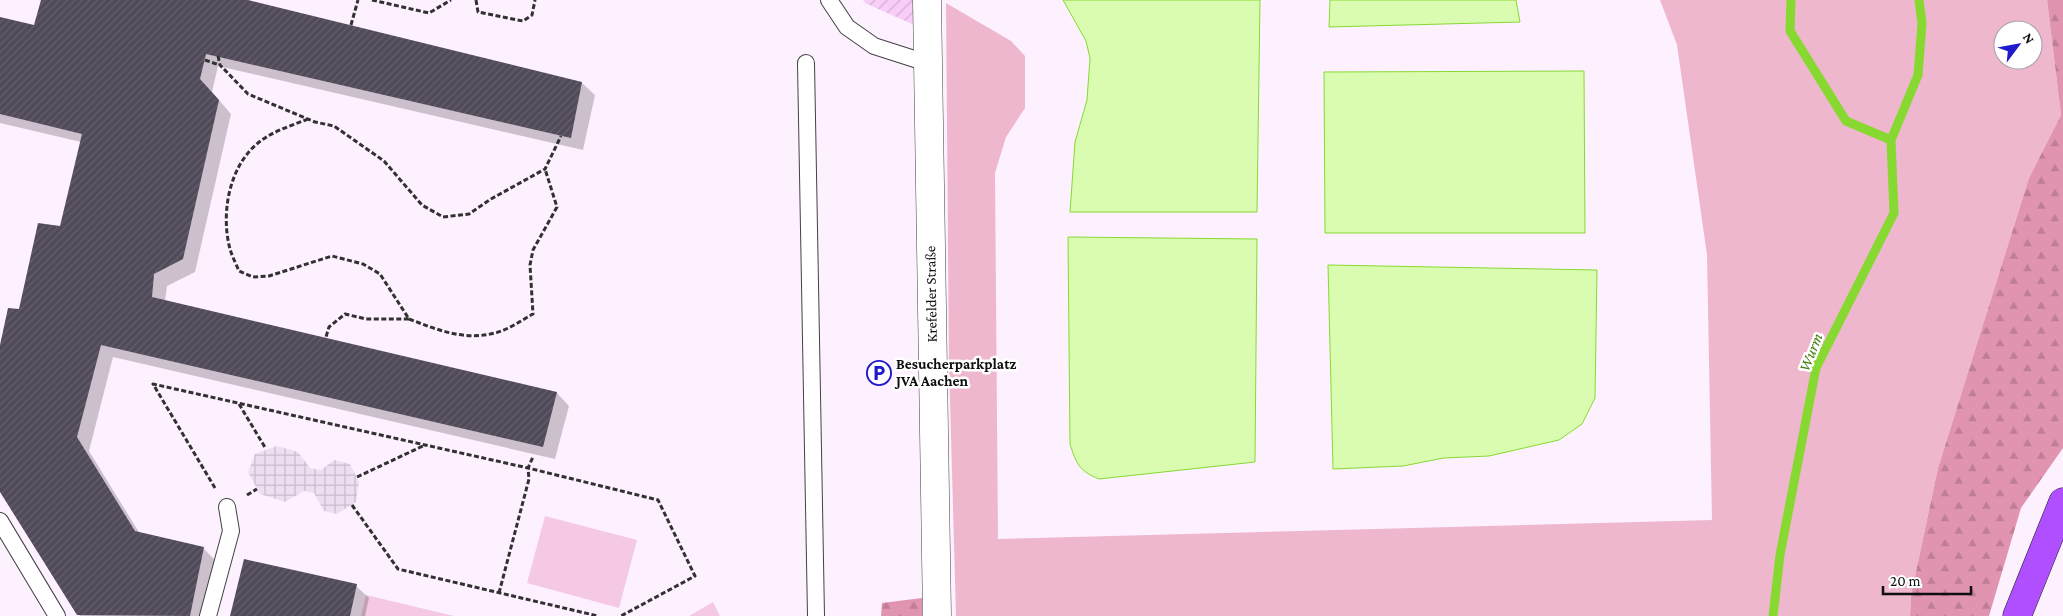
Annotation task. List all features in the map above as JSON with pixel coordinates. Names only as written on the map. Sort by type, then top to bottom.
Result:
[{"type":"highway","points":[[2017,616],[2063,502]]},
{"type":"street","name":"Krefelder Straße","points":[[927,0],[937,616]]},
{"type":"lane","points":[[830,0],[847,26],[874,46],[927,63]]},
{"type":"lane","points":[[806,63],[816,616]]},
{"type":"lane","points":[[208,616],[231,531],[227,507]]},
{"type":"lane","points":[[0,520],[57,616]]},
{"type":"path","points":[[351,25],[358,0]]},
{"type":"path","points":[[372,0],[429,13],[451,0]]},
{"type":"path","points":[[476,0],[478,12],[523,21],[532,15],[535,0]]},
{"type":"path","points":[[218,56],[220,65]]},
{"type":"path","points":[[204,60],[220,65],[248,94],[308,119],[334,126],[353,138],[384,162],[422,205],[443,217],[469,214],[491,198],[545,168],[561,136]]},
{"type":"path","points":[[308,119],[262,140],[239,163],[232,183],[226,220],[230,249],[239,271],[253,277],[269,276],[332,256],[363,264],[380,274],[410,319]]},
{"type":"path","points":[[326,338],[329,327],[345,314],[366,319],[410,319],[448,334],[476,335],[496,333],[533,314],[530,265],[533,250],[557,207],[545,168]]},
{"type":"path","points":[[257,488],[227,507],[153,384],[528,468],[658,500],[695,576],[621,616]]},
{"type":"path","points":[[239,404],[266,449]]},
{"type":"path","points":[[357,477],[425,445]]},
{"type":"path","points":[[499,593],[529,479],[528,468],[533,457]]},
{"type":"path","points":[[352,505],[398,569],[598,616]]},
{"type":"shaded area","points":[[863,0],[913,0],[914,25],[865,3]]},
{"type":"shaded area","points":[[1063,0],[1260,0],[1257,212],[1070,212],[1075,142],[1087,100],[1090,58],[1086,41]]},
{"type":"shaded area","points":[[1330,0],[1516,0],[1520,22],[1329,27]]},
{"type":"shaded area","points":[[1660,0],[2047,0],[2061,115],[2029,178],[1938,468],[1911,595],[1910,616],[956,616],[949,363],[946,3],[1011,41],[1025,56],[1025,108],[1006,137],[995,173],[998,539],[1712,520],[1707,255],[1677,45]]},
{"type":"shaded area","points":[[1584,71],[1585,233],[1325,233],[1324,72]]},
{"type":"shaded area","points":[[1068,237],[1257,239],[1255,462],[1099,479],[1087,473],[1079,466],[1070,444]]},
{"type":"shaded area","points":[[1328,265],[1597,270],[1595,398],[1582,424],[1559,440],[1489,456],[1444,458],[1403,466],[1333,469]]},
{"type":"shaded area","points":[[277,446],[298,452],[310,468],[321,470],[334,460],[350,464],[359,482],[356,502],[337,514],[324,511],[314,493],[304,491],[285,502],[260,494],[248,472],[255,454]]},
{"type":"shaded area","points":[[545,516],[637,540],[619,608],[527,583]]},
{"type":"shaded area","points":[[366,595],[454,616],[361,616]]},
{"type":"shaded area","points":[[713,602],[720,616],[689,616]]},
{"type":"green space","points":[[2047,0],[2063,0],[2063,448],[2021,508],[1989,616],[1910,616],[1911,595],[1938,468],[2029,178],[2061,115]]},
{"type":"green space","points":[[922,598],[922,616],[881,616],[882,603]]},
{"type":"building","points":[[41,0],[248,0],[582,82],[571,138],[206,54],[200,79],[219,100],[183,259],[154,274],[152,297],[557,392],[543,447],[101,345],[77,437],[135,531],[204,547],[190,616],[77,615],[0,492],[0,345],[8,308],[19,309],[38,223],[60,226],[82,134],[0,114],[0,17],[34,25]]},
{"type":"building","points":[[244,559],[357,584],[350,616],[230,616]]},
{"type":"waterway","name":"Wurm","points":[[1791,0],[1790,31],[1846,121],[1891,140]]},
{"type":"waterway","name":"Wurm","points":[[1773,616],[1780,555],[1816,368],[1894,213],[1891,140],[1918,75],[1922,23],[1919,0]]},
{"type":"place","name":"Besucherparkplatz JVA Aachen","points":[[879,373]]}]
